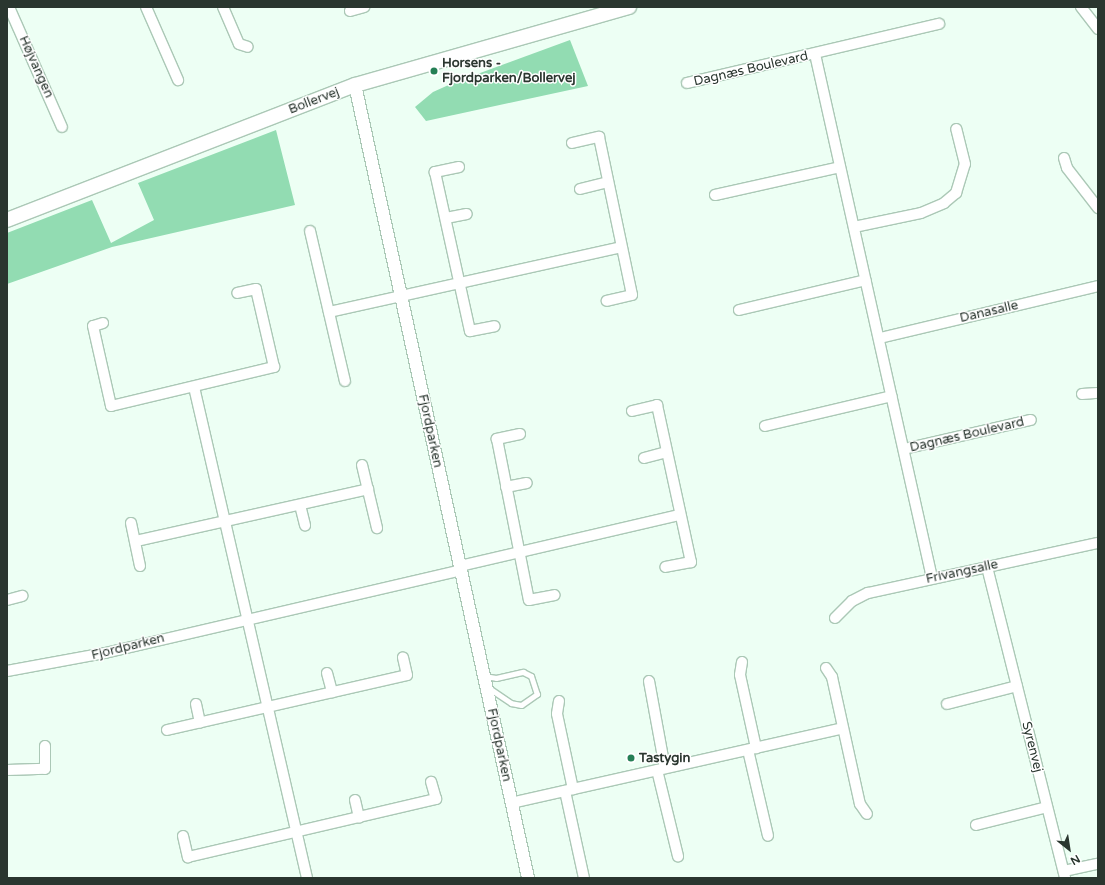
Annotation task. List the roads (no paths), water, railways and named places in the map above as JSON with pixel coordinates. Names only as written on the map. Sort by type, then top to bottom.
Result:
[{"type":"main road","name":"Bollervej","points":[[7,220],[355,85],[629,7]]},
{"type":"street","name":"Højvangen","points":[[9,7],[62,127]]},
{"type":"street","points":[[146,7],[178,80]]},
{"type":"street","points":[[223,7],[239,44],[248,47]]},
{"type":"street","points":[[350,11],[364,7]]},
{"type":"street","points":[[1081,7],[1098,29]]},
{"type":"street","name":"Dagnæs Boulevard","points":[[687,83],[939,24]]},
{"type":"street","name":"Dagnæs Boulevard","points":[[815,54],[880,338],[932,578]]},
{"type":"street","name":"Fjordparken","points":[[355,85],[528,878]]},
{"type":"street","points":[[854,227],[920,213],[956,193],[965,164],[956,129]]},
{"type":"street","points":[[572,143],[599,137],[632,295],[607,301]]},
{"type":"street","points":[[1064,158],[1067,168],[1098,208]]},
{"type":"street","points":[[459,167],[436,172],[470,332],[495,326]]},
{"type":"street","points":[[715,195],[840,167]]},
{"type":"street","points":[[580,189],[608,182]]},
{"type":"street","points":[[446,218],[467,214]]},
{"type":"street","points":[[310,231],[345,381]]},
{"type":"street","points":[[329,312],[621,247]]},
{"type":"street","points":[[739,310],[866,280]]},
{"type":"street","name":"Danasalle","points":[[880,338],[1098,286]]},
{"type":"street","points":[[103,323],[93,326],[111,406],[274,368],[256,289],[237,293]]},
{"type":"street","points":[[194,386],[307,878]]},
{"type":"street","points":[[1082,394],[1098,393]]},
{"type":"street","points":[[765,426],[892,396]]},
{"type":"street","points":[[632,411],[657,405],[691,562],[665,567]]},
{"type":"street","name":"Dagnæs Boulevard","points":[[904,449],[1031,420]]},
{"type":"street","points":[[520,434],[497,439],[529,600],[555,595]]},
{"type":"street","points":[[644,458],[666,452]]},
{"type":"street","points":[[362,465],[377,528]]},
{"type":"street","points":[[506,486],[527,482]]},
{"type":"street","points":[[136,541],[368,489]]},
{"type":"street","points":[[300,505],[304,525]]},
{"type":"street","name":"Fjordparken","points":[[7,671],[37,668],[460,568],[519,552],[680,515]]},
{"type":"street","points":[[131,523],[136,541],[140,566]]},
{"type":"street","name":"Frivangsalle","points":[[835,618],[852,601],[868,593],[1098,543]]},
{"type":"street","name":"Syrenvej","points":[[987,567],[1064,875],[1098,864]]},
{"type":"street","points":[[7,600],[22,596]]},
{"type":"street","points":[[166,730],[407,675],[403,657]]},
{"type":"street","points":[[742,662],[740,675],[768,836]]},
{"type":"street","points":[[826,668],[832,677],[860,804],[867,814]]},
{"type":"street","points":[[327,673],[332,692]]},
{"type":"street","points":[[649,680],[661,769],[678,856]]},
{"type":"street","points":[[947,704],[1017,686]]},
{"type":"street","points":[[559,701],[557,714],[584,878]]},
{"type":"street","points":[[196,704],[200,723]]},
{"type":"street","points":[[511,803],[843,728]]},
{"type":"street","points":[[7,770],[45,769],[45,746]]},
{"type":"street","points":[[183,836],[188,857],[436,799],[431,782]]},
{"type":"street","points":[[355,800],[359,818]]},
{"type":"street","points":[[976,825],[1047,807]]},
{"type":"lane","points":[[523,672],[531,676],[537,694],[521,705],[511,703],[485,680],[523,672]]},
{"type":"place","name":"Horsens - Fjordparken/Bollervej","points":[[434,71]]},
{"type":"place","name":"Tastygin","points":[[631,758]]}]
